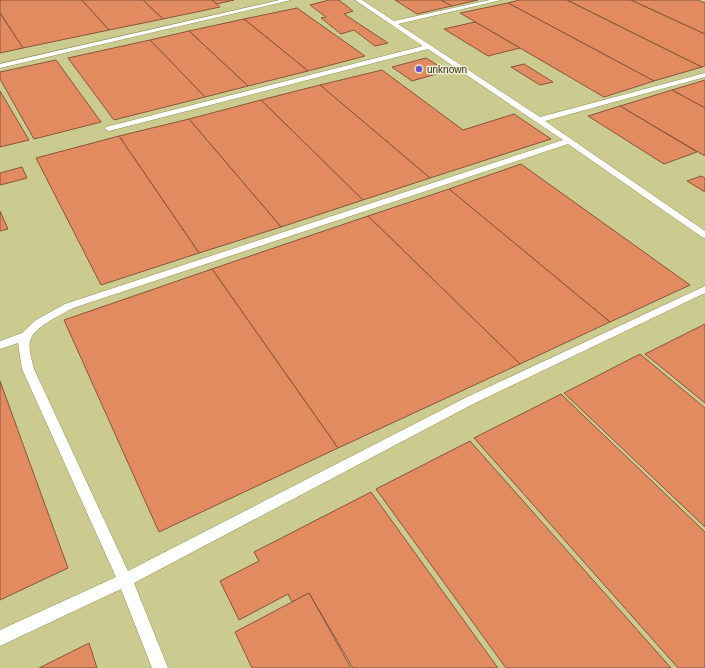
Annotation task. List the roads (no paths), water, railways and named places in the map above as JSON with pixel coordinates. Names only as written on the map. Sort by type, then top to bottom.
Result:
[{"type":"lane","points":[[0,66],[288,0]]},
{"type":"lane","points":[[358,0],[538,120],[705,235]]},
{"type":"lane","points":[[393,24],[498,0]]},
{"type":"lane","points":[[109,129],[428,47]]},
{"type":"lane","points":[[538,120],[705,75]]},
{"type":"lane","points":[[0,345],[26,336],[40,322],[69,306],[568,141]]},
{"type":"lane","points":[[0,638],[125,580],[471,400],[705,289]]},
{"type":"lane","points":[[26,336],[24,353],[28,369],[125,580],[160,668]]},
{"type":"place","name":"unknown","points":[[419,69]]}]
